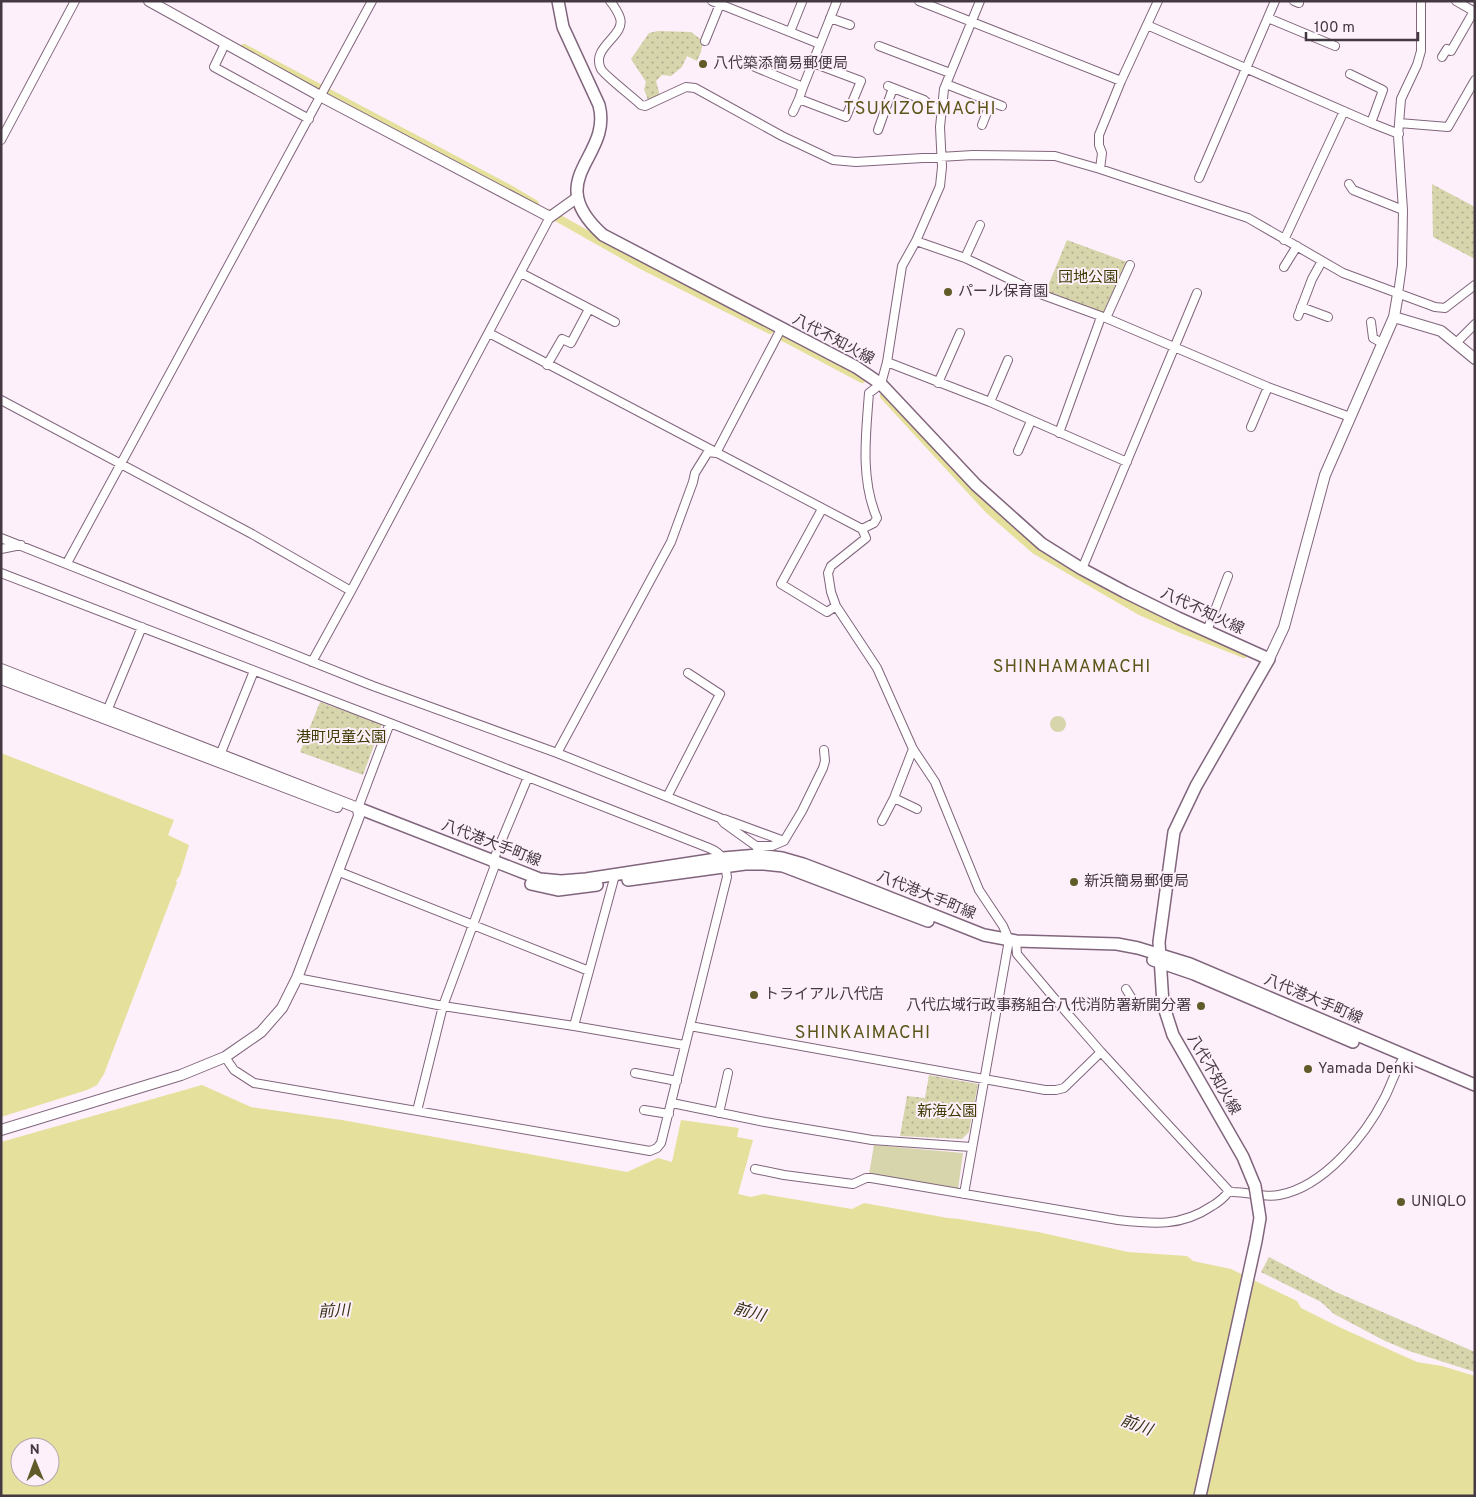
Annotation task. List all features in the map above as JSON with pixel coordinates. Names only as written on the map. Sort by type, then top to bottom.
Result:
[{"type":"main road","name":"八代不知火線","points":[[558,1],[563,27],[600,105],[602,115],[602,127],[599,138],[580,172],[578,181],[578,198],[584,214],[592,225],[603,235],[856,367],[881,384],[976,485],[1042,544],[1082,569],[1160,610],[1270,658],[1196,786],[1174,832],[1160,932],[1159,958],[1163,1004],[1173,1035],[1243,1157],[1255,1186],[1260,1218],[1200,1496]]},
{"type":"main road","name":"八代港大手町線","points":[[358,812],[493,865],[536,886],[558,890],[614,879],[724,862],[757,851],[804,864],[984,935],[1012,944]]},
{"type":"main road","name":"八代港大手町線","points":[[724,862],[783,866],[983,942],[1012,944],[1117,944],[1138,948],[1159,958],[1190,964],[1403,1059],[1475,1094]]},
{"type":"main road","name":"八代港大手町線","points":[[1403,1059],[1475,1085]]},
{"type":"street","points":[[1,140],[75,1]]},
{"type":"street","points":[[149,1],[322,97],[551,217]]},
{"type":"street","points":[[67,563],[310,120],[372,1]]},
{"type":"street","points":[[610,1],[620,18],[620,27],[602,49],[601,69],[641,105],[646,106],[686,87],[694,88],[782,136],[833,160],[856,162],[973,155],[1055,156],[1248,218],[1343,273],[1436,307],[1445,308],[1475,285]]},
{"type":"street","points":[[793,112],[837,1]]},
{"type":"street","points":[[919,1],[1121,81]]},
{"type":"street","points":[[862,529],[874,523],[877,518],[872,505],[866,465],[869,392],[881,384],[887,362],[902,266],[916,241],[940,186],[942,157],[940,127],[944,89],[980,1]]},
{"type":"street","points":[[1100,169],[1102,153],[1099,145],[1099,135],[1121,81],[1158,1]]},
{"type":"street","points":[[1199,178],[1275,1]]},
{"type":"street","points":[[1270,658],[1284,627],[1326,475],[1394,317],[1402,265],[1403,210],[1399,134],[1401,98],[1417,65],[1420,51],[1421,1]]},
{"type":"street","points":[[1442,57],[1447,49],[1451,51],[1474,12],[1456,1]]},
{"type":"street","points":[[790,32],[802,2]]},
{"type":"street","points":[[705,41],[716,3],[820,44]]},
{"type":"street","points":[[830,18],[850,25]]},
{"type":"street","points":[[1268,18],[1335,46]]},
{"type":"street","points":[[1147,25],[1399,134]]},
{"type":"street","points":[[226,44],[214,66],[310,120]]},
{"type":"street","points":[[879,46],[950,73]]},
{"type":"street","points":[[743,62],[803,87]]},
{"type":"street","points":[[799,99],[846,117],[860,81],[813,63]]},
{"type":"street","points":[[1350,74],[1383,90],[1371,123]]},
{"type":"street","points":[[1399,123],[1448,127],[1475,80]]},
{"type":"street","points":[[946,84],[1002,106]]},
{"type":"street","points":[[878,130],[890,87],[924,100],[931,106],[942,110]]},
{"type":"street","points":[[982,125],[991,102]]},
{"type":"street","points":[[1284,240],[1347,113],[1353,105]]},
{"type":"street","points":[[1349,184],[1352,190],[1403,210]]},
{"type":"street","points":[[312,662],[551,217],[578,198]]},
{"type":"street","points":[[965,258],[980,225]]},
{"type":"street","points":[[916,241],[965,258],[1043,295],[1268,387],[1350,417]]},
{"type":"street","points":[[1284,267],[1297,246]]},
{"type":"street","points":[[1298,316],[1312,279],[1322,261]]},
{"type":"street","points":[[1059,433],[1103,318],[1130,264]]},
{"type":"street","points":[[521,273],[616,322]]},
{"type":"street","points":[[1082,569],[1198,293]]},
{"type":"street","points":[[1301,307],[1328,318]]},
{"type":"street","points":[[546,364],[562,339],[571,343],[589,309]]},
{"type":"street","points":[[1394,317],[1441,331],[1475,358]]},
{"type":"street","points":[[1370,322],[1374,338],[1382,343]]},
{"type":"street","points":[[1457,342],[1475,324]]},
{"type":"street","points":[[716,453],[781,329]]},
{"type":"street","points":[[489,333],[862,529],[866,538],[831,566],[828,573],[831,592],[836,606],[877,668],[913,749],[935,782],[979,890],[1017,954],[1101,1052],[1230,1191],[1278,1195],[1296,1190],[1320,1177],[1353,1144],[1372,1121],[1403,1059]]},
{"type":"street","points":[[938,383],[960,333]]},
{"type":"street","points":[[990,402],[1008,360]]},
{"type":"street","points":[[887,362],[990,402],[1127,462]]},
{"type":"street","points":[[1252,427],[1268,387]]},
{"type":"street","points":[[1,400],[121,463],[351,591]]},
{"type":"street","points":[[1018,451],[1030,421]]},
{"type":"street","points":[[557,753],[671,542],[695,473],[708,452],[716,453]]},
{"type":"street","points":[[822,509],[781,584],[827,612],[836,606]]},
{"type":"street","points":[[1,538],[312,662],[557,753],[720,818],[784,841]]},
{"type":"street","points":[[1,549],[21,545]]},
{"type":"street","points":[[1,573],[717,852],[724,862],[726,877],[684,1045],[672,1103],[661,1143],[650,1151],[254,1082],[234,1070],[225,1057]]},
{"type":"street","points":[[1206,631],[1228,576]]},
{"type":"street","points":[[107,711],[142,627]]},
{"type":"street","points":[[1,670],[220,755],[358,812]]},
{"type":"street","points":[[220,755],[254,671]]},
{"type":"street","points":[[667,797],[720,694],[688,673]]},
{"type":"street","points":[[1,679],[358,812]]},
{"type":"street","points":[[1,1130],[181,1075],[225,1057],[262,1032],[282,1008],[298,978],[390,723]]},
{"type":"street","points":[[882,821],[894,798],[913,749]]},
{"type":"street","points":[[720,818],[757,851],[784,841],[802,811],[823,768],[825,762],[824,750]]},
{"type":"street","points":[[417,1111],[443,1006],[493,865],[528,777]]},
{"type":"street","points":[[894,798],[917,810]]},
{"type":"street","points":[[337,872],[589,971]]},
{"type":"street","points":[[574,1026],[614,879]]},
{"type":"street","points":[[964,1194],[984,1079],[1012,944]]},
{"type":"street","points":[[298,978],[443,1006],[684,1045]]},
{"type":"street","points":[[1126,989],[1137,1007],[1163,1004]]},
{"type":"street","points":[[1067,1013],[1081,1001]]},
{"type":"street","points":[[690,1026],[1045,1090],[1064,1088],[1101,1052]]},
{"type":"street","points":[[635,1073],[676,1080]]},
{"type":"street","points":[[719,1113],[728,1073]]},
{"type":"street","points":[[672,1103],[872,1140],[971,1147]]},
{"type":"street","points":[[644,1110],[668,1114]]},
{"type":"street","points":[[756,1169],[784,1175],[853,1184],[866,1178],[871,1178],[1118,1220],[1152,1224],[1177,1222],[1202,1213],[1224,1198],[1230,1191]]},
{"type":"green space","points":[[658,31],[691,32],[703,41],[697,61],[687,56],[682,67],[671,76],[662,75],[656,81],[660,96],[649,103],[644,89],[646,82],[631,59],[649,33]]},
{"type":"green space","points":[[1432,184],[1475,207],[1475,259],[1433,237]]},
{"type":"green space","name":"団地公園","points":[[1067,240],[1127,262],[1103,313],[1045,293]]},
{"type":"green space","name":"港町児童公園","points":[[320,702],[382,724],[363,775],[300,752]]},
{"type":"green space","points":[[1055,716],[1061,716],[1066,721],[1064,730],[1055,732],[1050,727],[1050,721]]},
{"type":"green space","name":"新海公園","points":[[929,1075],[978,1084],[969,1132],[962,1139],[900,1136],[907,1096],[925,1098]]},
{"type":"green space","points":[[874,1145],[963,1153],[958,1190],[869,1174]]},
{"type":"green space","points":[[1269,1257],[1336,1292],[1475,1352],[1475,1372],[1409,1351],[1385,1341],[1334,1314],[1321,1302],[1261,1272]]},
{"type":"water","points":[[1,753],[174,820],[168,835],[189,845],[180,875],[176,881],[177,883],[104,1074],[97,1085],[87,1090],[1,1117]]},
{"type":"water","name":"前川","points":[[202,1085],[251,1107],[342,1120],[627,1172],[658,1158],[672,1162],[681,1120],[739,1128],[737,1137],[753,1140],[738,1194],[751,1197],[763,1194],[852,1209],[864,1203],[1038,1232],[1128,1252],[1187,1256],[1193,1261],[1231,1269],[1297,1301],[1301,1308],[1339,1327],[1417,1362],[1442,1366],[1475,1376],[1475,1496],[1,1496],[1,1142]]},
{"type":"waterway","points":[[244,48],[535,204]]},
{"type":"waterway","points":[[549,213],[641,265],[770,330]]},
{"type":"waterway","points":[[781,336],[862,379]]},
{"type":"waterway","points":[[884,396],[989,510],[1035,550],[1140,611],[1244,654]]},
{"type":"place","name":"八代築添簡易郵便局","points":[[703,64]]},
{"type":"place","name":"パール保育園","points":[[948,292]]},
{"type":"place","name":"新浜簡易郵便局","points":[[1074,882]]},
{"type":"place","name":"トライアル八代店","points":[[754,995]]},
{"type":"place","name":"八代広域行政事務組合八代消防署新開分署","points":[[1201,1006]]},
{"type":"place","name":"Yamada Denki","points":[[1308,1069]]},
{"type":"place","name":"UNIQLO","points":[[1401,1202]]},
{"type":"district","name":"TSUKIZOEMACHI","points":[[920,109]]},
{"type":"district","name":"SHINHAMAMACHI","points":[[1072,667]]},
{"type":"district","name":"SHINKAIMACHI","points":[[863,1033]]}]
